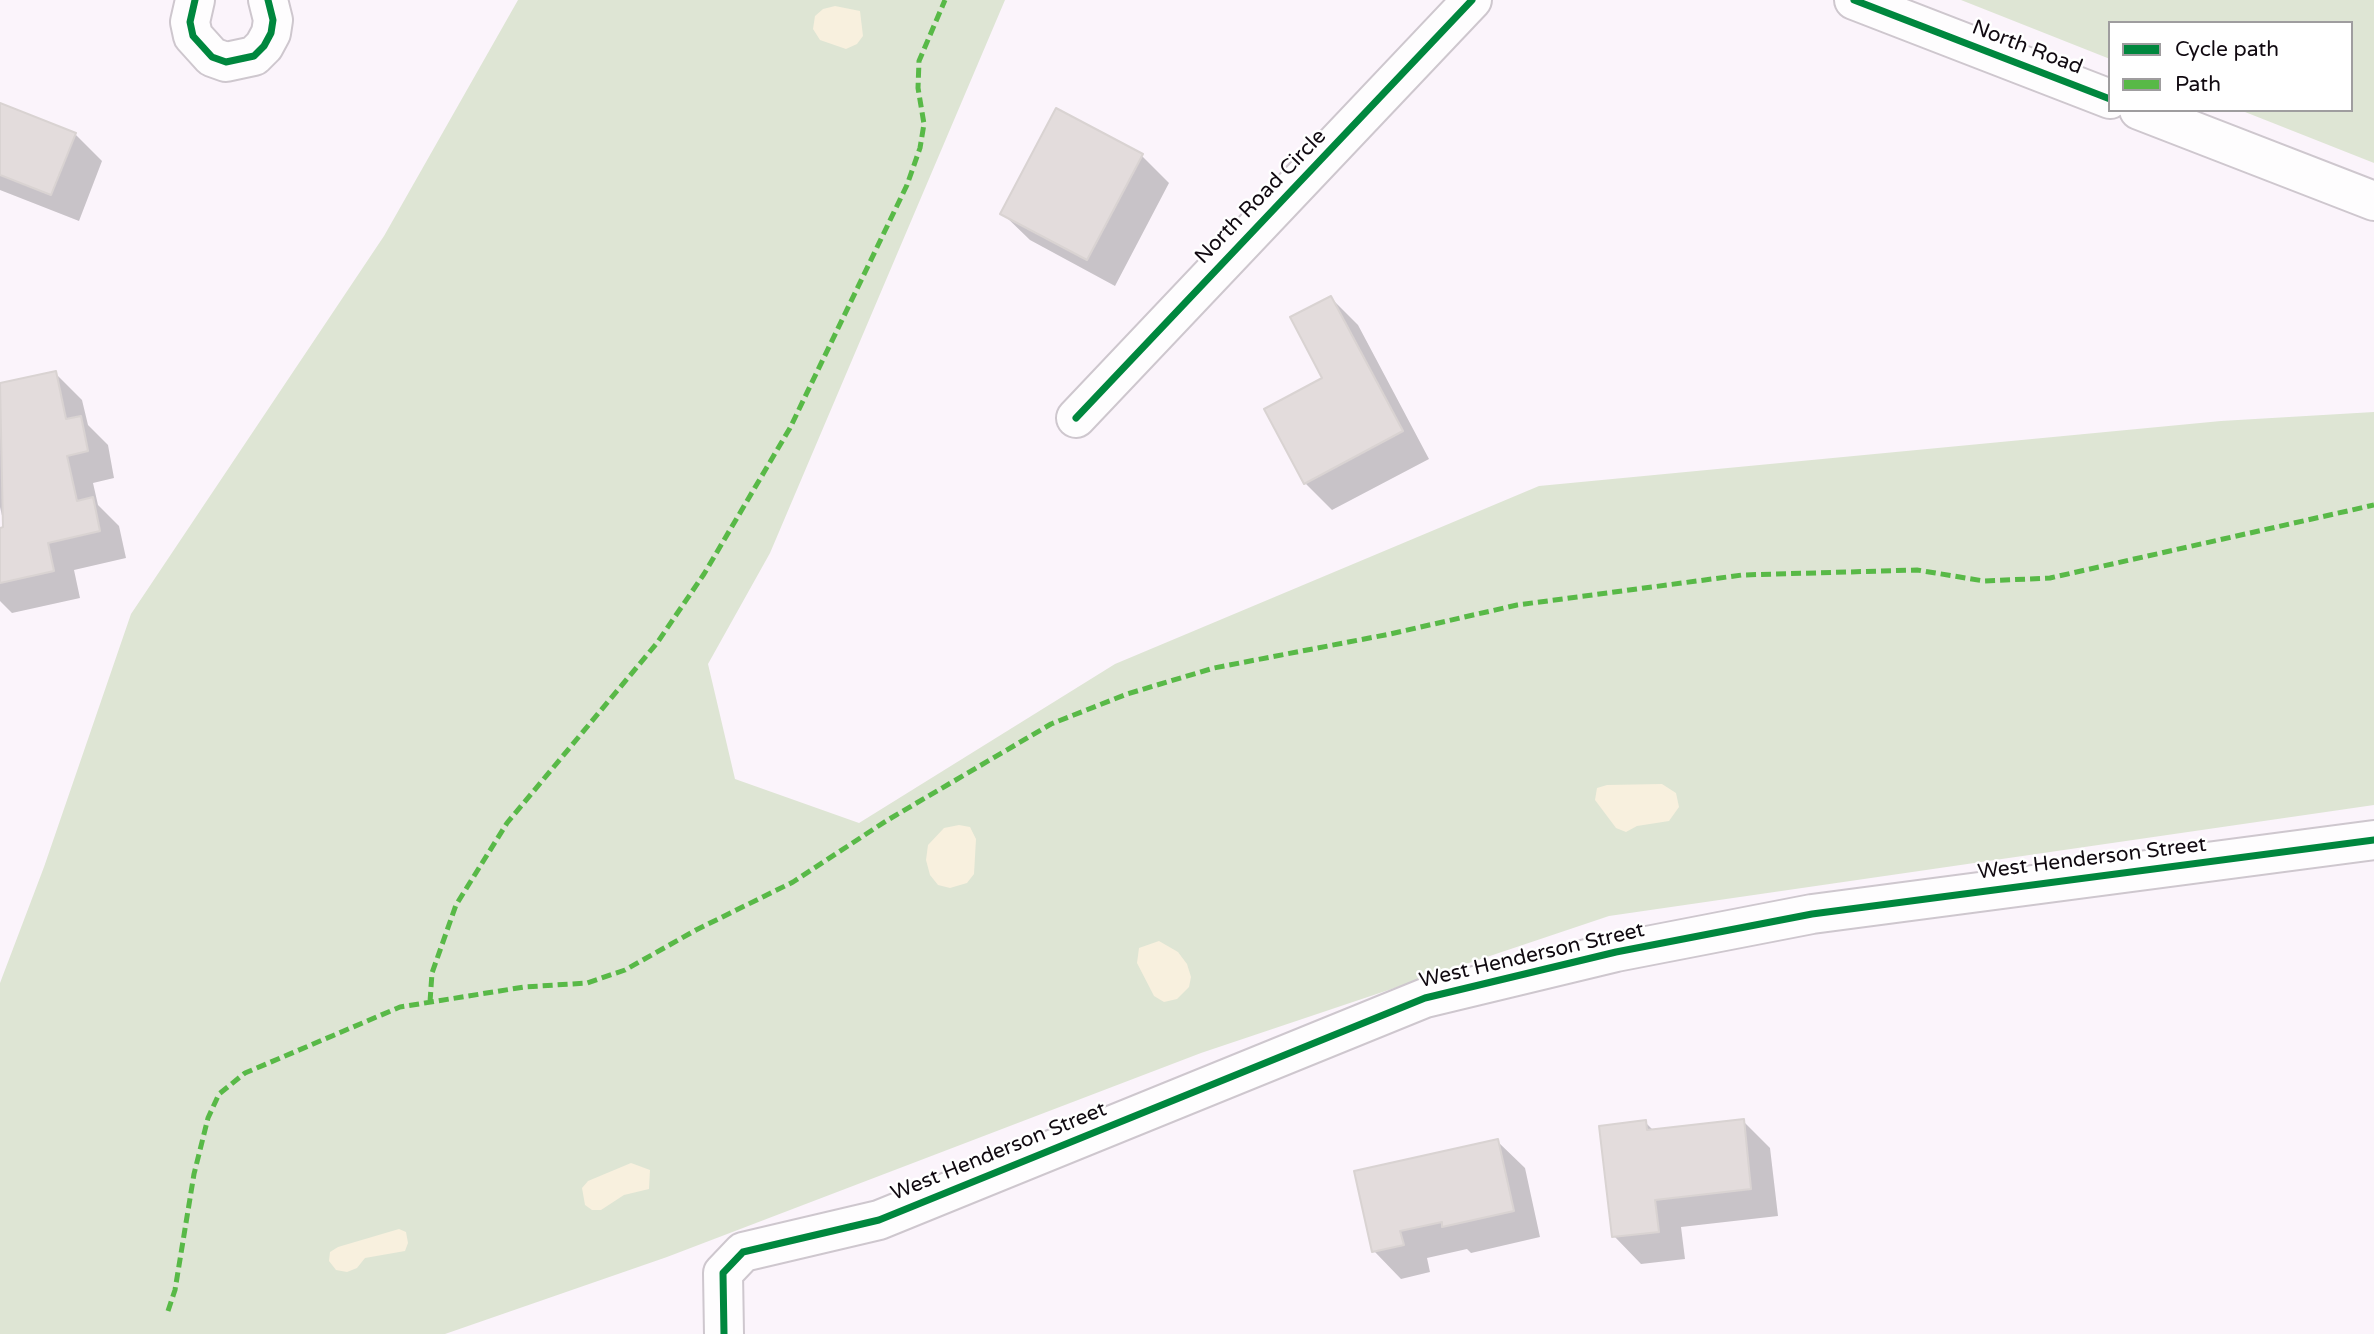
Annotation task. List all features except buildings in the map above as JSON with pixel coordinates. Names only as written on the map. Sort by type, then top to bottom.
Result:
[{"type":"street","points":[[188,2],[192,36],[212,57],[226,62],[254,56],[271,33],[273,20],[268,0]]},
{"type":"street","name":"North Road Circle","points":[[1076,418],[1472,0]]},
{"type":"street","name":"North Road","points":[[1854,0],[2108,98]]},
{"type":"street","points":[[2144,112],[2374,201]]},
{"type":"street","name":"West Henderson Street","points":[[724,1334],[723,1273],[743,1252],[879,1220],[1424,998],[1616,953],[1812,914],[2374,840]]},
{"type":"green space","points":[[518,0],[1005,0],[770,553],[708,664],[735,779],[859,823],[1115,664],[1539,486],[2221,421],[2374,412],[2374,805],[1609,916],[1201,1053],[667,1257],[445,1334],[0,1334],[0,983],[44,867],[131,614],[384,236]]},
{"type":"green space","points":[[1961,0],[2374,0],[2374,163],[2245,112],[2353,112],[2353,21],[2108,21],[2108,58]]},
{"type":"sand","points":[[835,6],[860,11],[863,36],[857,44],[846,49],[820,40],[813,29],[815,16],[823,9]]},
{"type":"sand","points":[[1662,784],[1676,793],[1679,807],[1669,821],[1637,826],[1626,832],[1616,828],[1595,800],[1597,788],[1607,785]]},
{"type":"sand","points":[[959,825],[970,827],[976,839],[974,874],[967,883],[950,888],[938,885],[930,875],[926,860],[928,845],[944,828]]},
{"type":"sand","points":[[1159,941],[1178,952],[1187,964],[1191,977],[1189,987],[1177,999],[1164,1002],[1154,996],[1137,963],[1139,948]]},
{"type":"sand","points":[[631,1163],[650,1170],[649,1189],[624,1195],[601,1210],[592,1210],[585,1205],[582,1188],[588,1181]]},
{"type":"sand","points":[[399,1229],[406,1232],[408,1243],[405,1251],[365,1258],[357,1268],[347,1272],[336,1270],[329,1261],[330,1252],[338,1247]]},
{"type":"marked path","points":[[430,1002],[432,973],[456,905],[507,823],[657,643],[704,574],[790,428],[907,185],[920,148],[924,124],[918,88],[919,61],[945,0]]},
{"type":"marked path","points":[[168,1311],[175,1290],[194,1174],[208,1118],[219,1094],[245,1073],[400,1007],[524,987],[587,983],[625,970],[696,930],[793,882],[886,821],[1051,724],[1127,694],[1214,668],[1390,634],[1517,605],[1742,575],[1917,570],[1984,581],[2050,578],[2374,505]]},
{"type":"cycle path","points":[[195,0],[190,22],[193,36],[212,57],[226,62],[254,56],[264,46],[271,33],[273,20],[268,0]]},
{"type":"cycle path","points":[[1076,418],[1472,0]]},
{"type":"cycle path","points":[[1854,0],[2108,98]]},
{"type":"cycle path","points":[[724,1334],[723,1273],[743,1252],[879,1220],[1425,998],[1616,952],[1812,914],[2374,840]]}]
